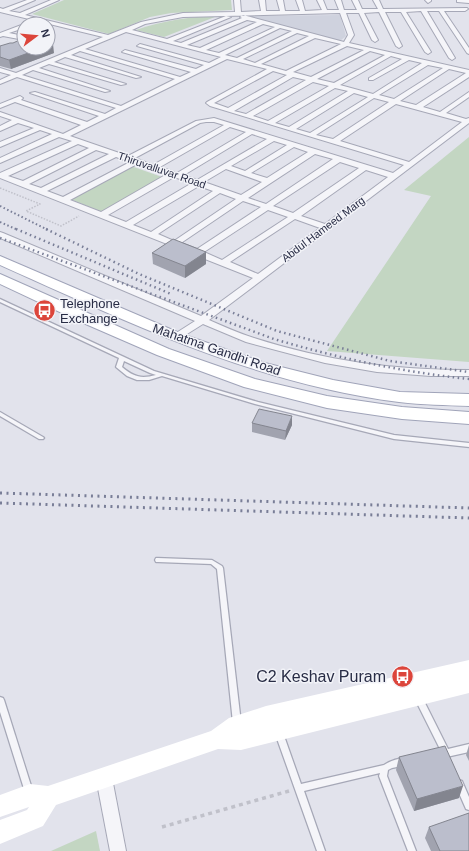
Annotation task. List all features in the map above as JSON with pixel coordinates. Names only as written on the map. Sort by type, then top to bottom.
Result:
[{"type":"main road","name":"Mahatma Gandhi Road","points":[[0,260],[176,337],[260,367],[333,385],[400,397],[469,400]]},
{"type":"main road","name":"Mahatma Gandhi Road","points":[[0,278],[163,352],[250,383],[327,402],[402,413],[469,418]]},
{"type":"main road","points":[[218,739],[241,740],[278,731],[414,689],[469,668]]},
{"type":"main road","points":[[0,806],[104,778],[218,739],[237,725],[266,716],[414,689],[469,684]]},
{"type":"main road","points":[[0,832],[35,818],[39,796]]},
{"type":"street","points":[[2,11],[32,0]]},
{"type":"street","points":[[20,15],[56,0]]},
{"type":"street","points":[[237,0],[237,14]]},
{"type":"street","points":[[262,0],[264,13]]},
{"type":"street","points":[[280,0],[283,13]]},
{"type":"street","points":[[299,0],[303,12]]},
{"type":"street","points":[[320,0],[324,12]]},
{"type":"street","points":[[228,111],[290,74],[346,44],[351,35],[338,0]]},
{"type":"street","points":[[355,0],[375,40]]},
{"type":"street","points":[[376,0],[399,46]]},
{"type":"street","points":[[458,0],[469,1]]},
{"type":"street","points":[[458,0],[469,15]]},
{"type":"street","points":[[404,9],[428,52]]},
{"type":"street","points":[[0,82],[143,23],[160,18],[183,15],[382,11],[404,9],[465,9]]},
{"type":"street","points":[[423,10],[452,58]]},
{"type":"street","points":[[441,10],[469,52]]},
{"type":"street","points":[[2,11],[24,16]]},
{"type":"street","points":[[167,41],[223,18],[237,14],[314,36],[469,73]]},
{"type":"street","points":[[181,45],[247,18]]},
{"type":"street","points":[[200,50],[262,22]]},
{"type":"street","points":[[56,24],[108,37]]},
{"type":"street","points":[[0,161],[88,125],[210,65],[223,56],[279,26]]},
{"type":"street","points":[[2,34],[16,29]]},
{"type":"street","points":[[126,30],[468,121]]},
{"type":"street","points":[[237,60],[297,31]]},
{"type":"street","points":[[2,34],[16,37]]},
{"type":"street","points":[[256,64],[314,36]]},
{"type":"street","points":[[110,58],[157,38]]},
{"type":"street","points":[[140,46],[210,65]]},
{"type":"street","points":[[79,49],[180,79]]},
{"type":"street","points":[[248,116],[311,80],[370,49]]},
{"type":"street","points":[[126,52],[196,71]]},
{"type":"street","points":[[269,123],[390,54]]},
{"type":"street","points":[[64,55],[138,77]]},
{"type":"street","points":[[311,135],[372,96],[381,82],[408,58]]},
{"type":"street","points":[[48,62],[123,84]]},
{"type":"street","points":[[354,74],[381,82],[428,62]]},
{"type":"street","points":[[334,142],[449,67]]},
{"type":"street","points":[[32,68],[107,91]]},
{"type":"street","points":[[272,69],[209,103],[228,111],[409,164]]},
{"type":"street","points":[[0,70],[122,108]]},
{"type":"street","points":[[92,98],[152,71]]},
{"type":"street","points":[[417,108],[469,73]]},
{"type":"street","points":[[0,106],[50,85]]},
{"type":"street","points":[[290,129],[353,91]]},
{"type":"street","points":[[33,93],[105,116]]},
{"type":"street","points":[[441,114],[469,94]]},
{"type":"street","points":[[14,100],[88,125]]},
{"type":"street","name":"Thiruvalluvar Road","points":[[0,114],[325,227]]},
{"type":"street","points":[[0,128],[18,120]]},
{"type":"street","points":[[128,158],[198,122],[214,120],[229,126],[394,176]]},
{"type":"street","name":"Abdul Hameed Marg","points":[[176,337],[202,320],[468,121]]},
{"type":"street","points":[[154,167],[229,126]]},
{"type":"street","points":[[0,146],[40,128]]},
{"type":"street","points":[[102,215],[251,132]]},
{"type":"street","points":[[127,225],[272,139]]},
{"type":"street","points":[[1,175],[78,141]]},
{"type":"street","points":[[246,173],[292,145]]},
{"type":"street","points":[[22,184],[96,147]]},
{"type":"street","points":[[175,244],[314,151]]},
{"type":"street","points":[[41,191],[116,154]]},
{"type":"street","points":[[197,253],[338,159]]},
{"type":"street","points":[[64,200],[137,161]]},
{"type":"street","points":[[226,167],[268,181]]},
{"type":"street","points":[[223,263],[295,216],[365,167]]},
{"type":"street","points":[[1,175],[259,277]]},
{"type":"street","points":[[152,235],[220,190]]},
{"type":"street","points":[[0,235],[249,340],[325,360],[377,369],[431,373],[469,373]]},
{"type":"street","points":[[104,778],[118,851]]},
{"type":"lane","points":[[0,300],[161,375],[257,403],[394,437],[469,445]]},
{"type":"lane","points":[[122,358],[119,367],[127,375],[139,380],[149,379],[161,375]]},
{"type":"lane","points":[[0,414],[41,438]]},
{"type":"lane","points":[[158,560],[212,562],[220,568],[237,725]]},
{"type":"lane","points":[[414,689],[447,757]]},
{"type":"lane","points":[[0,700],[39,796]]},
{"type":"lane","points":[[278,731],[321,851]]},
{"type":"lane","points":[[430,757],[447,757],[469,748]]},
{"type":"lane","points":[[299,788],[385,768],[391,764],[414,760]]},
{"type":"lane","points":[[385,768],[383,776],[412,851]]},
{"type":"lane","points":[[454,773],[469,806]]},
{"type":"path","points":[[0,188],[40,204],[26,211],[61,226],[90,210]]},
{"type":"path","points":[[162,827],[299,788]]},
{"type":"shaded area","points":[[340,15],[346,36],[340,41],[248,16]]},
{"type":"green space","points":[[64,0],[231,0],[232,10],[171,13],[150,17],[109,34],[56,20],[56,16],[40,16],[32,14]]},
{"type":"green space","points":[[220,15],[164,37],[136,30],[178,20]]},
{"type":"green space","points":[[469,137],[469,362],[327,351],[431,196],[404,190]]},
{"type":"green space","points":[[131,166],[162,177],[102,212],[70,199]]},
{"type":"green space","points":[[96,831],[100,851],[51,851]]},
{"type":"building","points":[[16,42],[16,56],[20,56],[9,60],[0,57],[0,46]]},
{"type":"building","points":[[173,239],[206,252],[185,266],[152,253]]},
{"type":"building","points":[[259,409],[292,416],[286,431],[252,423]]},
{"type":"building","points":[[445,746],[463,786],[417,799],[399,757]]},
{"type":"building","points":[[469,813],[469,851],[440,851],[429,827]]},
{"type":"railway","points":[[0,206],[46,229]]},
{"type":"railway","points":[[0,222],[18,230]]},
{"type":"railway","points":[[16,229],[171,294]]},
{"type":"railway","points":[[46,229],[139,274],[277,331],[390,361],[469,372]]},
{"type":"railway","points":[[0,238],[274,339],[370,364],[469,379]]},
{"type":"railway","points":[[0,493],[469,508]]},
{"type":"railway","points":[[0,503],[469,518]]},
{"type":"place","name":"Telephone Exchange","points":[[44,310]]},
{"type":"place","name":"C2 Keshav Puram","points":[[402,676]]}]
